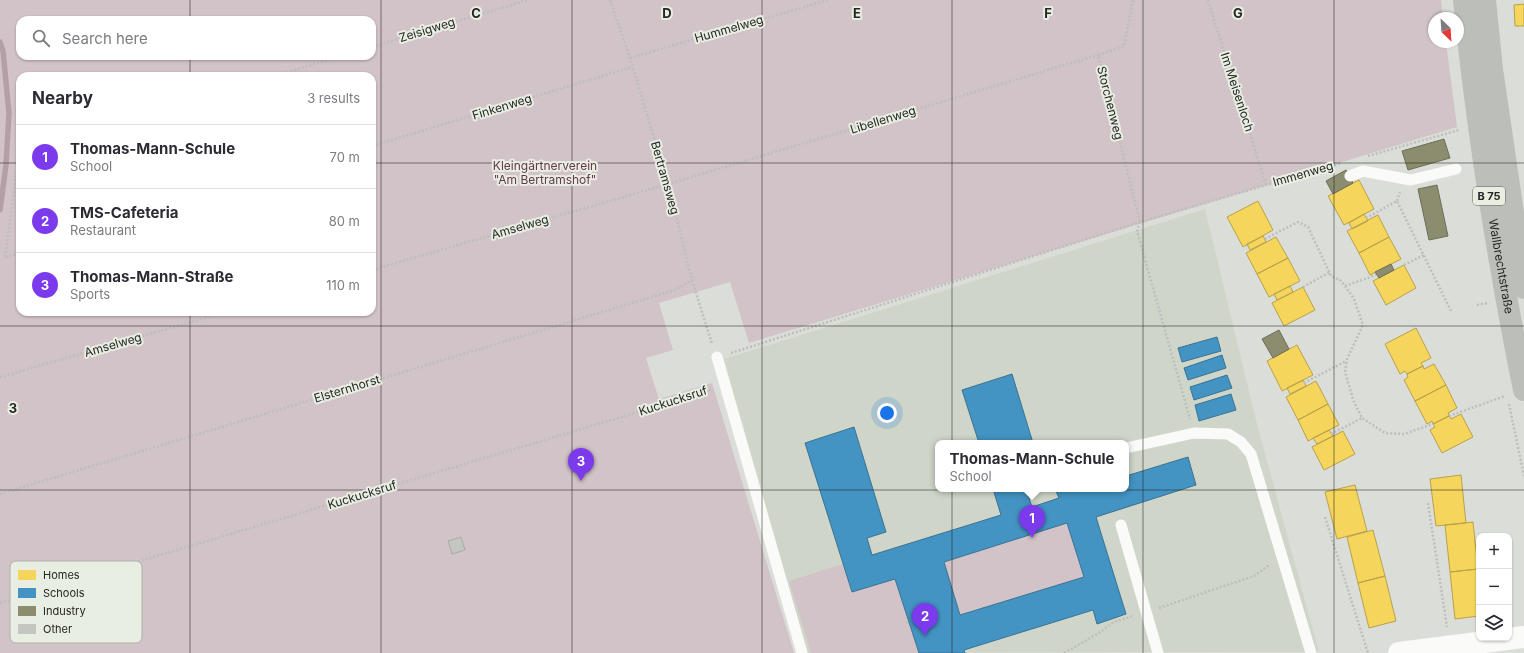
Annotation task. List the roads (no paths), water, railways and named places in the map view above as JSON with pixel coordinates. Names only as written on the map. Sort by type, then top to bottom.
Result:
[{"type":"main road","name":"Wallbrechtstraße","points":[[1464,0],[1471,70],[1511,323],[1515,393]]},
{"type":"main road","name":"Wallbrechtstraße","points":[[1485,0],[1495,91],[1524,284]]},
{"type":"street","points":[[1399,653],[1524,637]]},
{"type":"lane","points":[[1350,176],[1363,171],[1411,180],[1456,169]]},
{"type":"lane","points":[[717,357],[802,653]]},
{"type":"lane","points":[[1129,447],[1194,433],[1228,434],[1241,442],[1251,454],[1311,653]]},
{"type":"lane","points":[[1121,525],[1158,653]]},
{"type":"waterway","points":[[0,42],[3,51],[9,113],[6,165],[0,210]]},
{"type":"place","name":"Thomas-Mann-Straße","points":[[581,481]]},
{"type":"place","name":"Thomas-Mann-Schule","points":[[1032,538]]},
{"type":"place","name":"TMS-Cafeteria","points":[[925,636]]},
{"type":"park label","name":"Kleingärtnerverein \"Am Bertramshof\"","points":[[545,173]]}]
